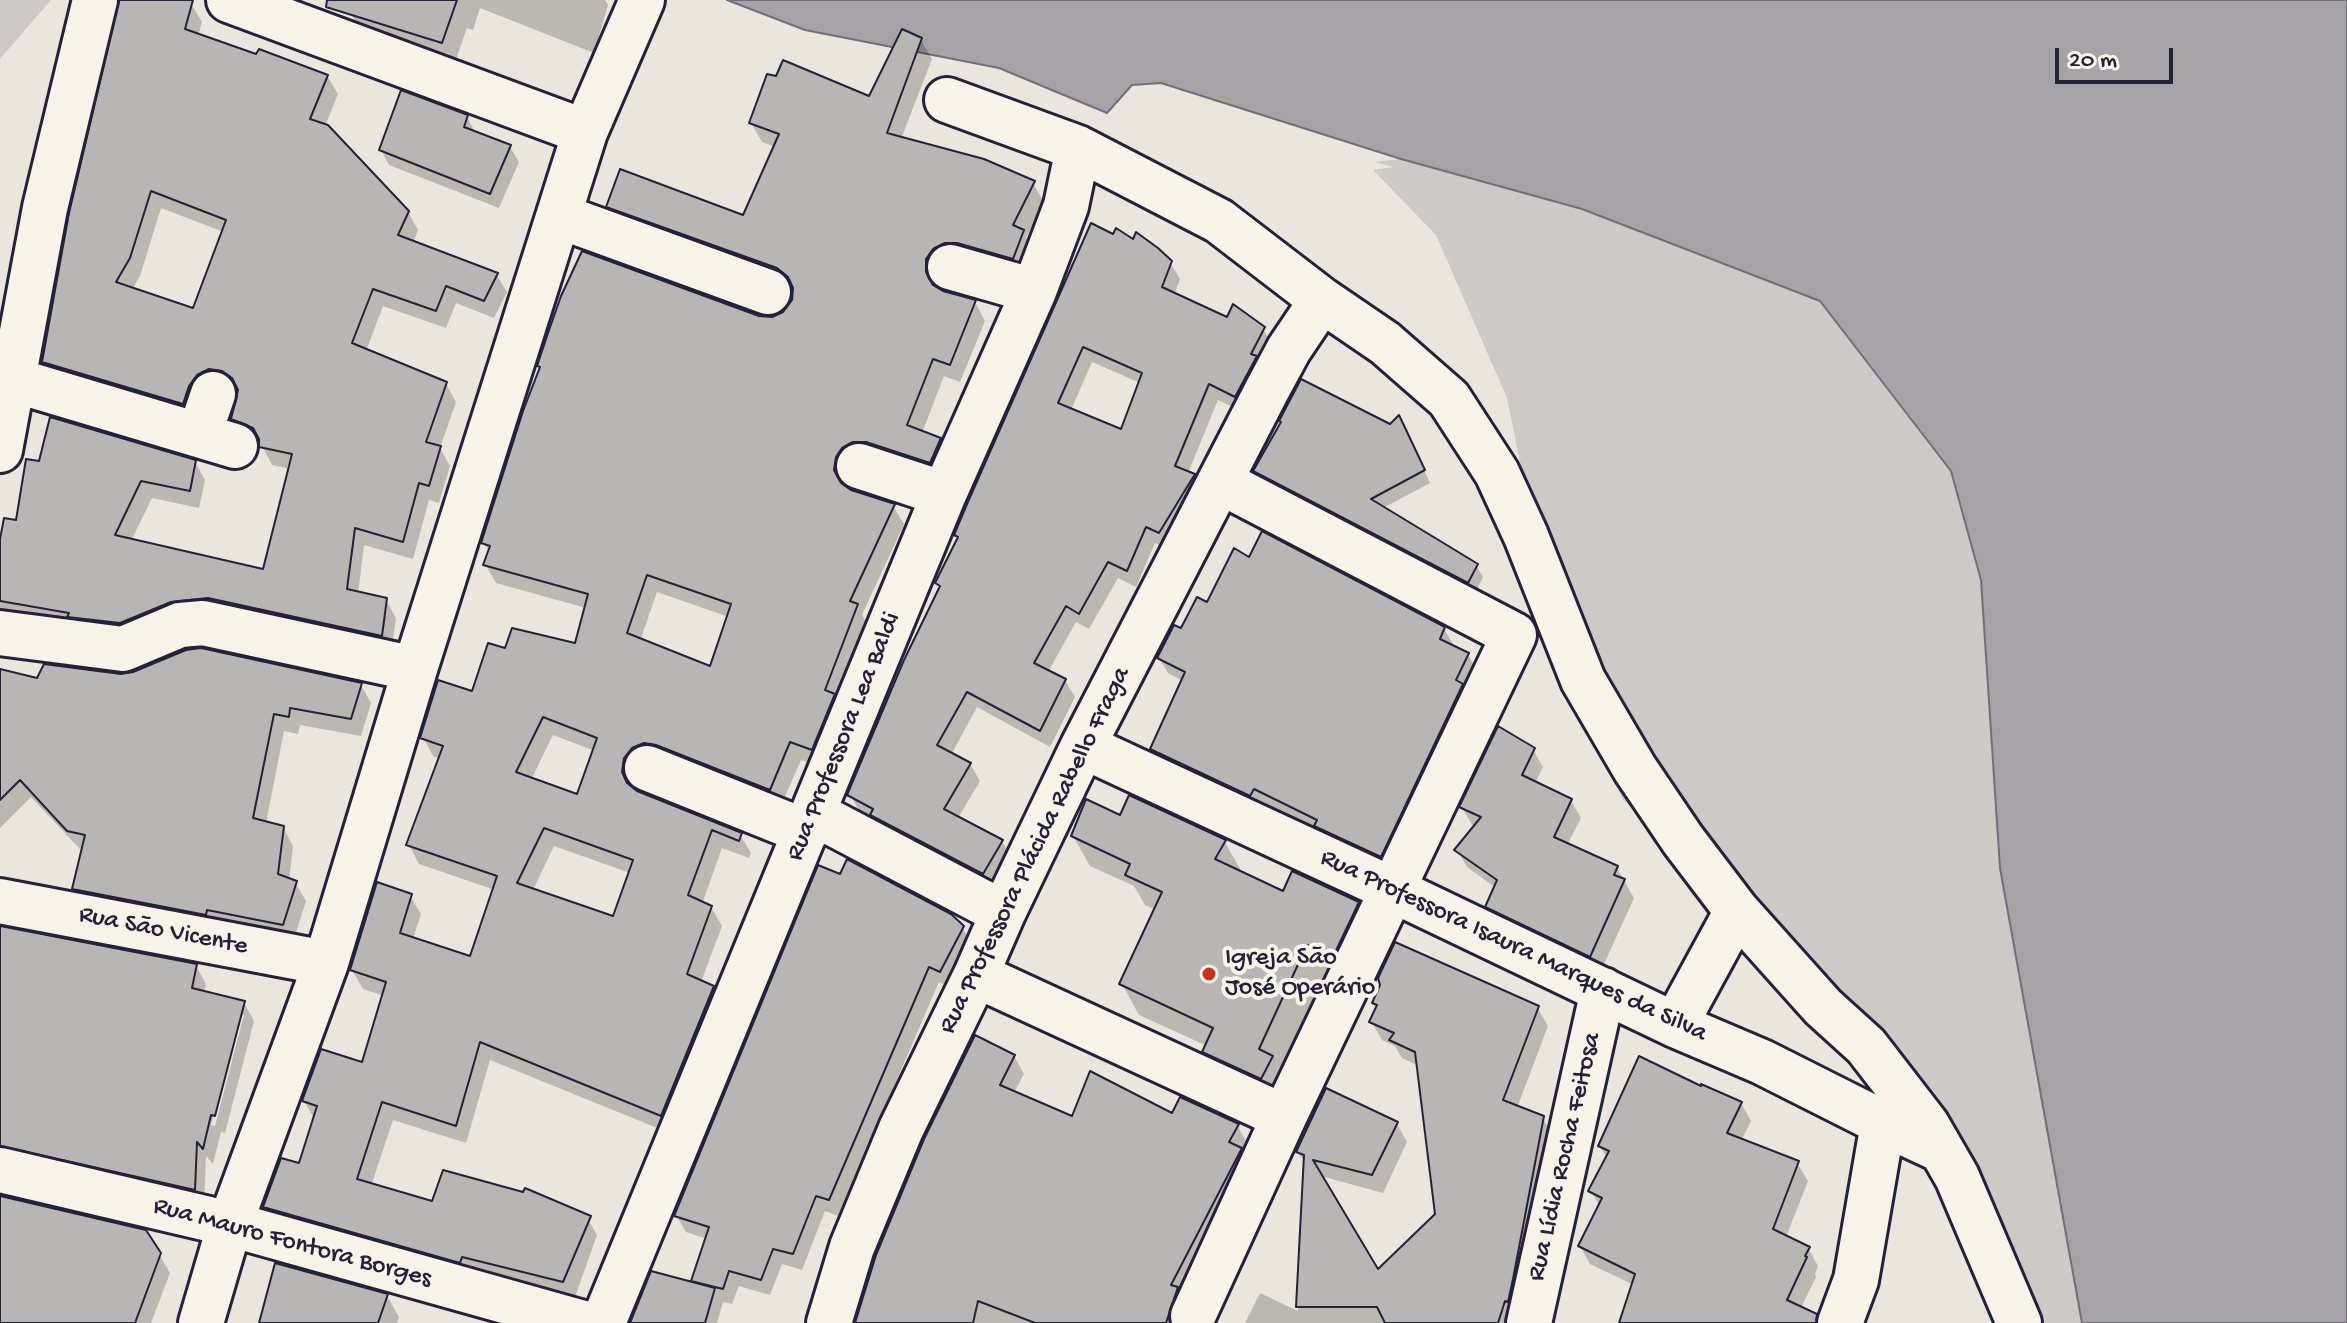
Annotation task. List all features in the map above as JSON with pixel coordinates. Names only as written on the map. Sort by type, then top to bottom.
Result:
[{"type":"street","points":[[0,450],[45,208],[95,0]]},
{"type":"street","points":[[229,0],[585,132]]},
{"type":"street","points":[[201,1323],[230,1224],[326,963],[415,669],[585,132],[642,0]]},
{"type":"street","points":[[947,100],[1078,148],[1219,221],[1322,300],[1385,343],[1449,399],[1497,473],[1526,536],[1583,680],[1635,769],[1683,840],[1737,911],[1823,1007],[1866,1046],[1927,1125],[1957,1177],[2019,1323]]},
{"type":"street","name":"Rua Professora Lea Baldi","points":[[603,1323],[944,494],[1034,291],[1066,206],[1078,148]]},
{"type":"street","points":[[559,216],[768,292]]},
{"type":"street","points":[[950,267],[1034,291]]},
{"type":"street","name":"Rua Professora Plácida Rabello Fraga","points":[[829,1323],[852,1247],[895,1144],[1083,746],[1267,390],[1289,349],[1322,300]]},
{"type":"street","points":[[14,380],[217,441],[213,394]]},
{"type":"street","points":[[859,466],[944,494]]},
{"type":"street","points":[[1193,1316],[1284,1117],[1514,635],[1221,482]]},
{"type":"street","points":[[0,633],[123,649],[180,625],[203,623],[415,669]]},
{"type":"street","name":"Rua Professora Isaura Marques da Silva","points":[[1083,746],[1675,1025],[1762,1062],[1941,1150]]},
{"type":"street","points":[[647,768],[810,822],[1003,913]]},
{"type":"street","name":"Rua São Vicente","points":[[0,901],[326,963]]},
{"type":"street","points":[[1675,1025],[1737,911]]},
{"type":"street","points":[[976,975],[1284,1117]]},
{"type":"street","name":"Rua Lídia Rocha Feitosa","points":[[1529,1323],[1603,990]]},
{"type":"street","points":[[1840,1323],[1856,1280],[1883,1123]]},
{"type":"street","name":"Rua Mauro Fontora Borges","points":[[0,1170],[230,1224],[583,1323]]},
{"type":"shaded area","points":[[0,0],[51,0],[0,59]]},
{"type":"shaded area","points":[[727,0],[2347,0],[2347,1323],[2082,1323],[2000,868],[1981,580],[1951,471],[1820,301],[1582,209],[1401,159],[1161,83],[1132,85],[1107,113],[999,68],[805,30]]},
{"type":"shaded area","points":[[1401,159],[1582,209],[1820,301],[1951,471],[1981,580],[2000,868],[2082,1323],[2026,1323],[1970,1171],[1680,846],[1622,799],[1567,661],[1532,521],[1507,398],[1436,235],[1373,170],[1394,167],[1374,162]]},
{"type":"building","points":[[119,0],[193,0],[185,29],[256,54],[259,49],[328,75],[310,119],[328,125],[409,211],[398,235],[498,273],[484,301],[446,286],[436,311],[373,289],[352,343],[447,382],[426,442],[441,446],[429,486],[419,483],[403,542],[355,528],[347,589],[387,598],[382,636],[208,598],[171,602],[120,623],[67,617],[69,613],[0,601],[0,539],[4,518],[16,520],[26,459],[39,461],[50,417],[196,460],[190,491],[141,481],[115,535],[263,569],[292,454],[259,447],[259,439],[253,428],[231,419],[238,390],[232,378],[222,371],[209,369],[197,375],[189,386],[183,404],[42,362],[69,213]],"holes":[[[151,191],[226,220],[193,308],[116,282],[130,258]]]},
{"type":"building","points":[[327,0],[457,0],[442,43],[326,7]]},
{"type":"building","points":[[902,29],[922,38],[887,133],[984,159],[1035,181],[1013,225],[1024,230],[1013,259],[957,243],[945,243],[933,249],[926,259],[926,272],[933,285],[976,300],[950,365],[933,359],[907,425],[941,438],[930,463],[866,442],[853,442],[842,448],[836,457],[834,470],[841,483],[851,490],[895,504],[850,601],[858,604],[825,690],[835,694],[812,750],[790,742],[770,790],[656,745],[644,743],[632,748],[624,758],[622,772],[627,783],[637,791],[742,833],[739,841],[712,830],[688,895],[712,906],[687,974],[714,986],[661,1116],[480,1042],[456,1126],[382,1102],[357,1179],[432,1201],[443,1170],[523,1192],[525,1188],[591,1216],[563,1282],[462,1257],[460,1263],[263,1207],[281,1158],[299,1163],[317,1106],[302,1101],[321,1049],[362,1062],[386,982],[350,970],[377,882],[412,894],[400,933],[470,956],[497,876],[406,845],[443,746],[420,738],[438,680],[472,691],[488,643],[505,648],[512,628],[575,643],[588,594],[483,565],[490,546],[481,543],[540,367],[537,366],[548,333],[582,251],[759,316],[772,317],[783,312],[792,300],[793,288],[788,277],[777,268],[606,207],[620,169],[743,215],[779,134],[749,123],[767,74],[776,76],[783,60],[869,96]],"holes":[[[647,575],[731,604],[710,666],[627,633]],[[543,717],[597,738],[577,794],[516,772]],[[544,828],[633,860],[613,916],[517,883]]]},
{"type":"building","points":[[401,90],[468,115],[464,127],[511,145],[490,194],[379,150]]},
{"type":"building","points":[[1091,223],[1113,234],[1116,228],[1133,239],[1136,232],[1158,248],[1172,261],[1162,287],[1227,317],[1233,304],[1265,327],[1251,354],[1257,356],[1235,397],[1209,384],[1175,466],[1195,474],[1159,533],[1146,527],[1127,571],[1108,562],[1079,614],[1066,606],[1034,663],[1066,679],[1040,731],[967,692],[937,745],[971,763],[944,809],[1003,840],[983,874],[870,815],[873,809],[847,795],[904,660],[940,586],[935,583],[958,537],[954,535]],"holes":[[[1083,347],[1142,373],[1121,429],[1058,403]]]},
{"type":"building","points":[[1301,379],[1390,424],[1399,415],[1425,470],[1371,499],[1478,564],[1468,583],[1253,471]]},
{"type":"building","points":[[1262,531],[1445,627],[1440,639],[1469,653],[1456,680],[1463,684],[1381,857],[1314,826],[1317,820],[1254,789],[1250,796],[1150,749],[1185,672],[1157,658],[1174,625],[1181,628],[1197,597],[1207,602],[1234,548],[1249,557]]},
{"type":"building","points":[[201,648],[362,683],[351,719],[290,708],[289,717],[274,714],[253,818],[284,826],[278,874],[297,881],[283,925],[207,910],[206,915],[72,889],[85,835],[67,831],[20,780],[0,800],[0,669],[37,678],[44,664],[121,674],[186,650]]},
{"type":"building","points":[[1498,726],[1535,748],[1522,775],[1572,799],[1554,837],[1618,866],[1614,875],[1625,879],[1590,957],[1485,907],[1497,880],[1454,850],[1481,817],[1459,807]]},
{"type":"building","points":[[1129,795],[1226,840],[1215,859],[1283,891],[1292,871],[1359,902],[1333,957],[1307,945],[1259,1049],[1273,1056],[1261,1079],[1202,1052],[1213,1028],[1119,984],[1162,892],[1125,875],[1130,864],[1071,836],[1086,799],[1120,815]]},
{"type":"building","points":[[847,859],[951,914],[964,926],[940,972],[929,967],[829,1200],[816,1196],[793,1254],[773,1249],[761,1280],[729,1271],[723,1289],[691,1281],[709,1227],[674,1216],[818,865],[840,874]]},
{"type":"building","points":[[0,926],[197,964],[192,988],[245,1001],[215,1116],[211,1115],[203,1149],[197,1142],[195,1190],[0,1146]]},
{"type":"building","points":[[1395,942],[1539,1006],[1503,1100],[1544,1116],[1508,1302],[1505,1301],[1498,1323],[1385,1323],[1377,1307],[1296,1307],[1304,1155],[1296,1152],[1326,1088],[1398,1122],[1372,1175],[1313,1160],[1378,1269],[1435,1214],[1415,1052],[1389,1040],[1394,1033],[1369,1022],[1377,1005],[1372,1003],[1380,985],[1378,978]]},
{"type":"building","points":[[975,1035],[1015,1055],[1000,1085],[1072,1116],[1090,1071],[1172,1113],[1180,1097],[1239,1124],[1229,1142],[1242,1148],[1171,1285],[1178,1287],[1166,1323],[1035,1323],[978,1301],[973,1323],[855,1323],[876,1255],[924,1139]]},
{"type":"building","points":[[1639,1056],[1742,1102],[1727,1133],[1799,1161],[1773,1229],[1810,1247],[1787,1300],[1817,1314],[1816,1323],[1619,1323],[1635,1274],[1578,1246],[1602,1198],[1588,1191],[1609,1151],[1598,1146]]},
{"type":"building","points":[[0,1196],[146,1230],[161,1253],[135,1323],[0,1323]]},
{"type":"building","points":[[275,1263],[388,1294],[378,1323],[259,1323]]},
{"type":"building","points":[[651,1271],[715,1288],[705,1323],[630,1323]]},
{"type":"place","name":"Igreja São José Operário","points":[[1209,974]]}]
